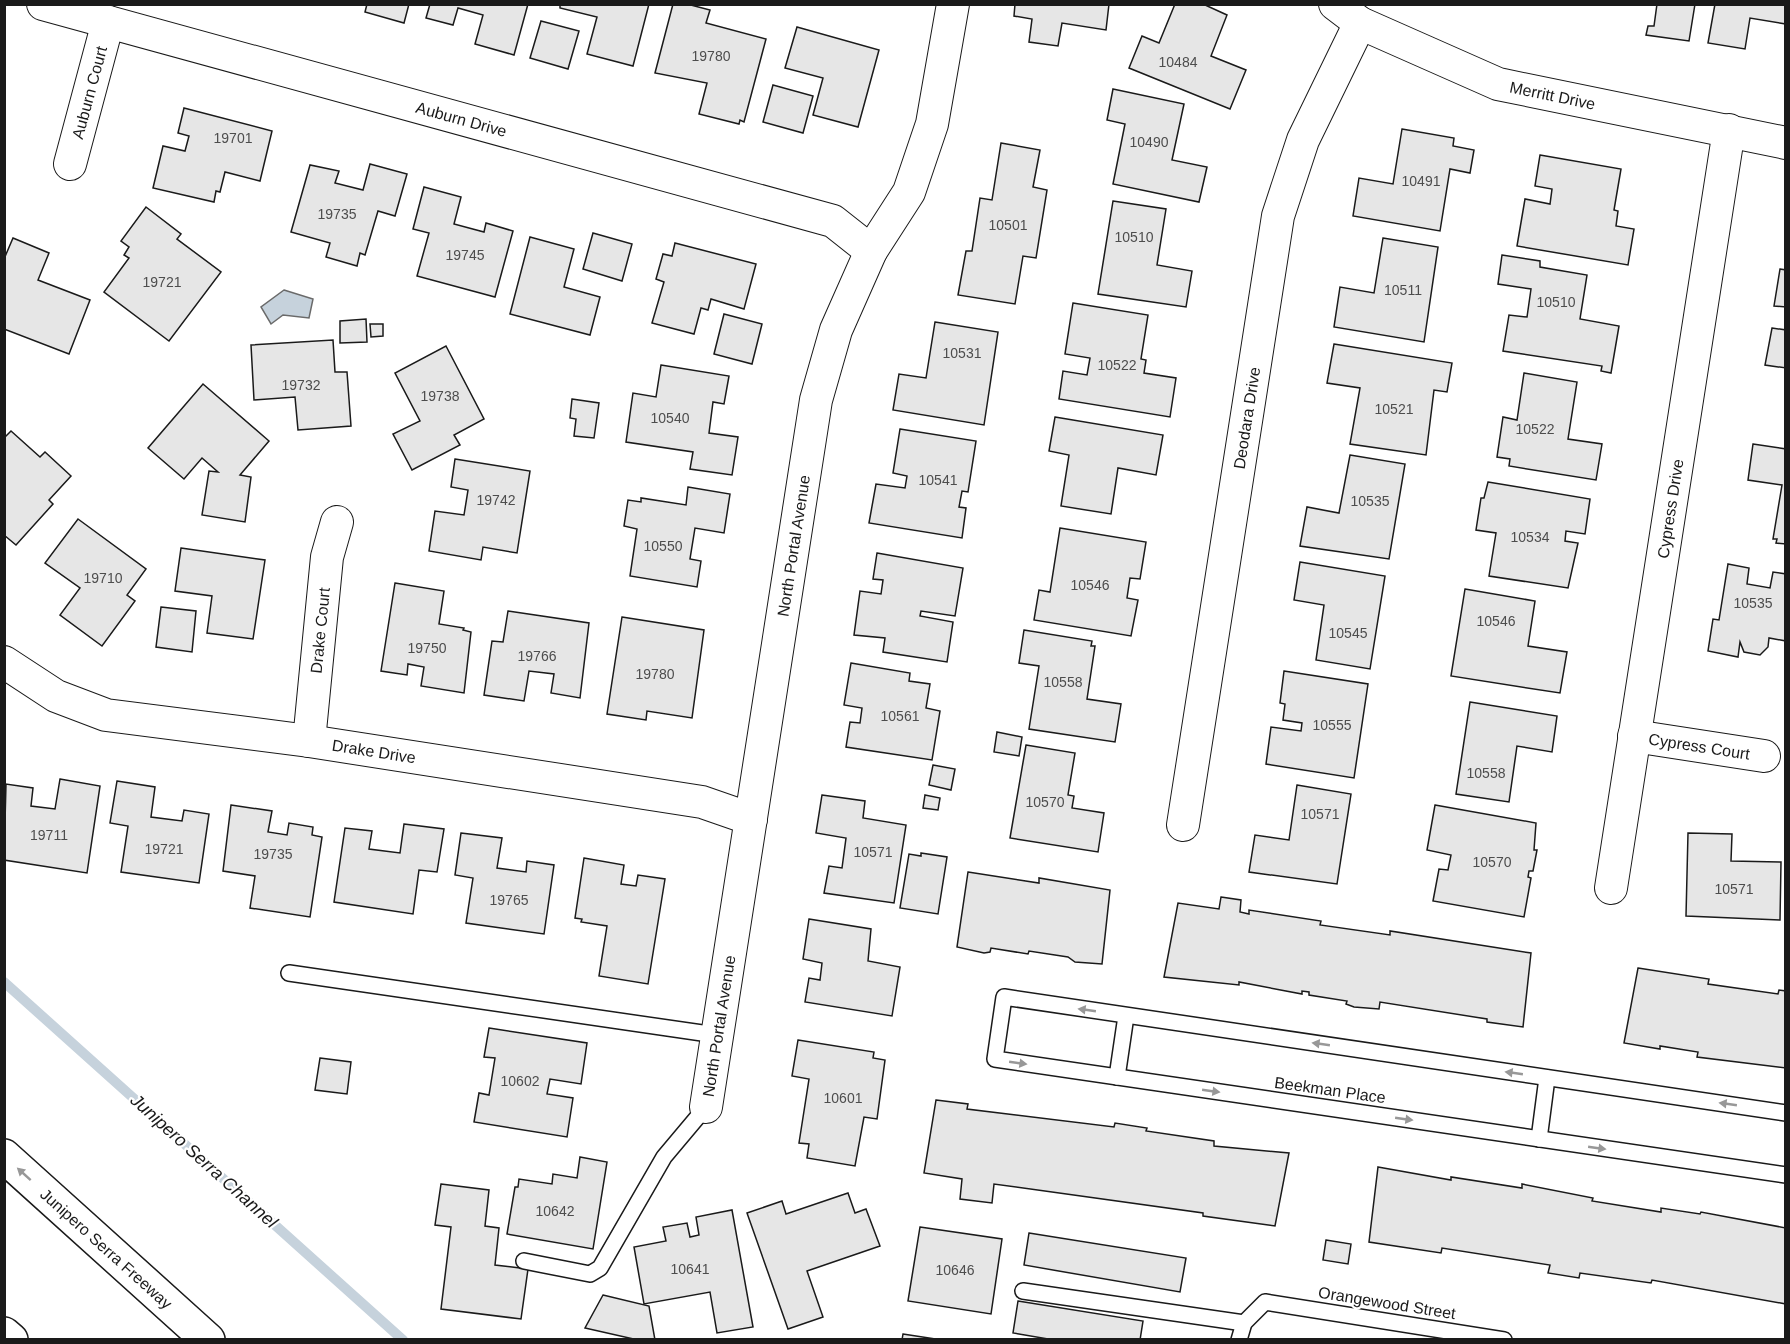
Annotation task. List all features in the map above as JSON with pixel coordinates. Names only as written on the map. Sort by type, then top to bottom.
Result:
[{"type":"highway","name":"Junipero Serra Freeway","points":[[4,1156],[208,1340]]},
{"type":"highway","points":[[4,1334],[11,1340]]},
{"type":"street","name":"Auburn Drive","points":[[43,4],[832,221],[871,251]]},
{"type":"street","name":"North Portal Avenue","points":[[706,1107],[816,400],[836,330],[871,251],[909,192],[932,124],[953,4]]},
{"type":"street","name":"Merritt Drive","points":[[1335,4],[1360,23],[1498,84],[1785,143]]},
{"type":"street","name":"Auburn Court","points":[[70,164],[108,22]]},
{"type":"street","name":"Deodara Drive","points":[[1183,825],[1278,216],[1303,140],[1360,23]]},
{"type":"street","name":"Cypress Drive","points":[[1611,888],[1729,130]]},
{"type":"street","name":"Drake Court","points":[[309,741],[327,557],[337,522]]},
{"type":"street","name":"Drake Drive","points":[[4,662],[56,696],[106,715],[309,741],[702,802],[751,819]]},
{"type":"street","name":"Cypress Court","points":[[1634,736],[1764,756]]},
{"type":"lane","points":[[290,973],[716,1035]]},
{"type":"lane","name":"Beekman Place","points":[[1785,1113],[1004,998],[995,1059],[1785,1175]]},
{"type":"lane","points":[[1117,1077],[1126,1016]]},
{"type":"lane","points":[[1539,1139],[1547,1078]]},
{"type":"lane","points":[[524,1261],[590,1274],[600,1268],[664,1156],[706,1107]]},
{"type":"lane","points":[[1023,1291],[1244,1323],[1239,1340]]},
{"type":"lane","name":"Orangewood Street","points":[[1244,1323],[1265,1302],[1504,1340]]},
{"type":"shaded area","points":[[284,290],[313,299],[309,318],[283,315],[271,324],[261,307]]},
{"type":"building","points":[[367,4],[409,4],[404,23],[365,12]]},
{"type":"building","points":[[430,4],[528,4],[514,55],[475,44],[483,15],[458,8],[453,25],[426,18]]},
{"type":"building","points":[[560,4],[649,4],[633,66],[587,54],[597,17],[560,8]]},
{"type":"building","points":[[673,4],[687,4],[710,10],[706,23],[766,39],[744,122],[740,120],[739,124],[699,114],[707,83],[655,73]]},
{"type":"building","points":[[1015,4],[1109,4],[1106,30],[1062,23],[1058,46],[1029,42],[1032,19],[1014,16]]},
{"type":"building","points":[[1175,4],[1203,4],[1227,15],[1211,56],[1246,70],[1230,109],[1129,68],[1142,36],[1159,43]]},
{"type":"building","points":[[1657,4],[1695,4],[1689,41],[1646,35],[1648,26],[1654,26]]},
{"type":"building","points":[[1715,4],[1786,4],[1786,24],[1750,18],[1745,49],[1708,43]]},
{"type":"building","points":[[541,21],[579,31],[568,69],[530,58]]},
{"type":"building","points":[[797,27],[879,50],[858,127],[813,115],[823,78],[785,68]]},
{"type":"building","points":[[773,85],[813,96],[803,133],[763,122]]},
{"type":"building","points":[[1113,89],[1184,104],[1172,160],[1207,167],[1199,202],[1113,184],[1125,124],[1107,120]]},
{"type":"building","points":[[184,108],[272,131],[260,181],[225,172],[220,192],[216,191],[214,202],[153,188],[163,146],[185,151],[189,136],[178,133]]},
{"type":"building","points":[[1402,129],[1454,138],[1453,146],[1474,150],[1470,173],[1450,169],[1440,231],[1353,216],[1359,178],[1393,184]]},
{"type":"building","points":[[1001,143],[1040,150],[1033,187],[1047,190],[1036,258],[1023,256],[1015,304],[958,295],[966,251],[972,251],[980,198],[992,200]]},
{"type":"building","points":[[1540,155],[1621,169],[1614,210],[1618,211],[1616,226],[1634,229],[1628,265],[1517,246],[1525,199],[1550,204],[1552,189],[1535,186]]},
{"type":"building","points":[[370,164],[407,174],[395,216],[378,211],[365,255],[360,253],[357,266],[326,257],[330,243],[291,232],[310,165],[339,171],[335,183],[363,190]]},
{"type":"building","points":[[424,187],[461,197],[454,224],[484,232],[486,223],[513,231],[495,297],[417,276],[429,233],[413,229]]},
{"type":"building","points":[[1113,201],[1166,209],[1157,265],[1192,271],[1186,307],[1098,294]]},
{"type":"building","points":[[146,207],[181,234],[177,239],[221,272],[169,341],[104,292],[129,258],[124,255],[129,247],[121,241]]},
{"type":"building","points":[[593,233],[632,244],[622,281],[583,269]]},
{"type":"building","points":[[530,237],[574,249],[564,287],[600,297],[590,335],[510,314]]},
{"type":"building","points":[[13,238],[49,253],[38,280],[90,300],[69,354],[4,329],[4,259]]},
{"type":"building","points":[[1383,238],[1438,247],[1424,342],[1334,327],[1340,287],[1374,293]]},
{"type":"building","points":[[675,243],[756,264],[744,309],[711,299],[708,310],[701,308],[694,334],[652,323],[664,282],[656,279],[663,254],[672,256]]},
{"type":"building","points":[[1502,255],[1540,261],[1540,267],[1587,275],[1580,319],[1619,326],[1611,373],[1601,371],[1602,366],[1503,351],[1509,315],[1527,317],[1531,289],[1498,284]]},
{"type":"building","points":[[1780,269],[1786,270],[1786,307],[1774,306]]},
{"type":"building","points":[[1073,303],[1148,315],[1141,359],[1146,360],[1144,373],[1176,378],[1170,417],[1059,399],[1063,371],[1087,375],[1090,358],[1065,354]]},
{"type":"building","points":[[724,314],[762,324],[752,364],[714,354]]},
{"type":"building","points":[[366,319],[367,342],[340,343],[340,321]]},
{"type":"building","points":[[935,322],[998,332],[984,425],[893,410],[899,374],[926,378]]},
{"type":"building","points":[[370,324],[383,324],[383,336],[371,337]]},
{"type":"building","points":[[1772,328],[1786,330],[1786,368],[1765,365]]},
{"type":"building","points":[[333,340],[335,372],[347,372],[351,426],[298,430],[295,397],[254,400],[251,345]]},
{"type":"building","points":[[1334,344],[1452,363],[1447,392],[1434,390],[1426,455],[1350,444],[1360,388],[1327,383]]},
{"type":"building","points":[[446,346],[484,419],[454,435],[460,445],[412,470],[393,434],[420,421],[395,373]]},
{"type":"building","points":[[661,365],[729,376],[724,404],[713,402],[709,433],[738,437],[732,475],[690,469],[693,452],[626,442],[633,393],[656,397]]},
{"type":"building","points":[[1524,373],[1577,382],[1568,439],[1602,444],[1596,480],[1509,466],[1510,459],[1497,457],[1503,417],[1517,420]]},
{"type":"building","points":[[203,384],[269,441],[240,475],[251,477],[245,522],[202,515],[209,471],[218,472],[202,458],[184,479],[148,448]]},
{"type":"building","points":[[572,399],[599,403],[594,438],[574,436],[576,419],[570,418]]},
{"type":"building","points":[[1055,417],[1163,435],[1156,475],[1118,468],[1111,514],[1061,506],[1069,455],[1049,451]]},
{"type":"building","points":[[900,429],[976,441],[968,492],[962,491],[959,507],[966,508],[962,538],[869,523],[876,484],[905,488],[907,476],[893,473]]},
{"type":"building","points":[[11,431],[40,457],[45,452],[71,476],[49,500],[53,504],[16,545],[4,535],[4,438]]},
{"type":"building","points":[[1753,444],[1786,449],[1786,544],[1776,543],[1777,539],[1773,539],[1782,485],[1748,480]]},
{"type":"building","points":[[1350,455],[1405,464],[1389,559],[1300,546],[1307,507],[1339,513]]},
{"type":"building","points":[[455,459],[530,471],[517,553],[483,547],[481,560],[429,551],[435,511],[464,515],[468,490],[451,487]]},
{"type":"building","points":[[1488,482],[1590,499],[1585,534],[1566,531],[1565,541],[1578,543],[1568,588],[1489,576],[1496,533],[1476,530],[1481,498],[1484,498]]},
{"type":"building","points":[[688,487],[730,494],[724,533],[695,528],[690,559],[701,561],[697,587],[630,576],[637,529],[624,526],[628,500],[641,502],[641,498],[686,505]]},
{"type":"building","points":[[78,519],[146,569],[127,595],[135,601],[102,646],[60,615],[80,588],[45,563]]},
{"type":"building","points":[[1060,528],[1146,542],[1140,579],[1130,578],[1127,598],[1138,600],[1131,636],[1034,620],[1039,590],[1050,592]]},
{"type":"building","points":[[181,548],[265,560],[253,639],[207,633],[212,596],[175,591]]},
{"type":"building","points":[[877,553],[963,568],[955,616],[921,611],[920,616],[953,622],[947,662],[883,652],[885,638],[854,635],[860,591],[881,594],[883,580],[873,579]]},
{"type":"building","points":[[1300,562],[1385,576],[1370,669],[1316,660],[1324,605],[1294,600]]},
{"type":"building","points":[[1728,564],[1749,568],[1747,584],[1770,588],[1773,572],[1786,574],[1786,641],[1769,638],[1768,647],[1760,655],[1744,652],[1740,642],[1738,657],[1708,651],[1713,619],[1719,620]]},
{"type":"building","points":[[395,583],[444,591],[439,624],[464,628],[463,630],[471,632],[464,693],[421,686],[424,667],[408,664],[407,675],[381,671]]},
{"type":"building","points":[[1465,589],[1535,601],[1528,646],[1567,652],[1560,693],[1451,676]]},
{"type":"building","points":[[161,607],[196,611],[192,652],[156,647]]},
{"type":"building","points":[[508,611],[589,623],[580,698],[551,693],[554,674],[529,671],[524,701],[484,695],[492,641],[503,642]]},
{"type":"building","points":[[622,617],[704,630],[692,718],[647,711],[646,720],[607,714]]},
{"type":"building","points":[[1024,630],[1092,641],[1091,646],[1095,646],[1087,699],[1121,704],[1115,742],[1029,729],[1039,666],[1019,663]]},
{"type":"building","points":[[851,663],[910,673],[909,681],[930,684],[926,708],[940,711],[932,760],[846,747],[850,722],[860,723],[862,708],[844,705]]},
{"type":"building","points":[[1284,671],[1368,684],[1354,778],[1266,764],[1271,727],[1301,731],[1302,723],[1283,720],[1285,704],[1280,703]]},
{"type":"building","points":[[1470,702],[1557,716],[1552,752],[1517,746],[1509,802],[1456,794]]},
{"type":"building","points":[[997,732],[1022,737],[1019,756],[994,752]]},
{"type":"building","points":[[1026,745],[1075,753],[1068,795],[1074,796],[1072,808],[1104,813],[1098,852],[1010,838]]},
{"type":"building","points":[[933,765],[955,769],[951,790],[929,785]]},
{"type":"building","points":[[60,779],[100,786],[87,873],[4,860],[6,784],[33,788],[31,806],[55,809]]},
{"type":"building","points":[[117,781],[155,787],[151,817],[182,821],[184,810],[209,814],[199,883],[121,872],[128,826],[110,823]]},
{"type":"building","points":[[1297,785],[1351,794],[1337,884],[1249,872],[1255,835],[1289,840]]},
{"type":"building","points":[[822,795],[865,801],[863,818],[906,825],[894,903],[824,893],[829,866],[842,868],[846,838],[816,833]]},
{"type":"building","points":[[925,795],[940,798],[938,810],[923,808]]},
{"type":"building","points":[[231,805],[272,811],[268,832],[287,835],[289,823],[313,827],[312,835],[322,837],[310,917],[250,908],[255,876],[223,871]]},
{"type":"building","points":[[1435,805],[1536,823],[1534,850],[1537,850],[1533,871],[1529,871],[1528,877],[1531,878],[1524,917],[1433,901],[1439,869],[1448,870],[1451,855],[1427,850]]},
{"type":"building","points":[[404,824],[444,829],[437,872],[419,870],[413,914],[334,902],[345,828],[372,831],[369,849],[400,853]]},
{"type":"building","points":[[461,833],[502,838],[497,868],[526,872],[527,861],[554,865],[544,934],[466,923],[473,878],[455,875]]},
{"type":"building","points":[[1688,833],[1732,834],[1731,861],[1781,862],[1780,920],[1686,916]]},
{"type":"building","points":[[921,853],[947,857],[938,914],[900,908],[909,854],[921,856]]},
{"type":"building","points":[[584,858],[624,865],[621,884],[636,886],[638,875],[665,879],[648,984],[599,976],[607,926],[581,922],[582,919],[575,918]]},
{"type":"building","points":[[968,872],[1039,883],[1039,878],[1110,890],[1102,964],[1075,962],[1068,957],[1029,951],[1028,954],[991,948],[990,952],[984,953],[957,947]]},
{"type":"building","points":[[1221,897],[1241,900],[1240,912],[1249,914],[1249,910],[1321,921],[1320,925],[1390,935],[1390,931],[1531,953],[1523,1027],[1380,1002],[1379,1009],[1354,1007],[1346,1004],[1347,1001],[1309,995],[1309,992],[1302,991],[1302,994],[1239,982],[1239,985],[1164,977],[1178,903],[1219,909]]},
{"type":"building","points":[[809,919],[871,929],[868,961],[900,967],[892,1016],[805,1002],[809,978],[820,980],[822,963],[803,959]]},
{"type":"building","points":[[1638,968],[1709,979],[1708,984],[1778,994],[1779,990],[1786,991],[1786,1068],[1697,1057],[1698,1052],[1624,1043]]},
{"type":"building","points":[[489,1028],[587,1043],[581,1084],[550,1079],[547,1094],[573,1098],[567,1137],[474,1122],[479,1093],[489,1095],[495,1058],[484,1057]]},
{"type":"building","points":[[798,1040],[874,1052],[873,1058],[885,1060],[877,1119],[864,1117],[855,1166],[807,1158],[809,1144],[799,1143],[809,1079],[792,1076]]},
{"type":"building","points":[[320,1058],[351,1062],[347,1094],[315,1090]]},
{"type":"building","points":[[936,1100],[968,1104],[967,1109],[1114,1127],[1115,1123],[1147,1128],[1146,1131],[1214,1141],[1214,1146],[1289,1153],[1275,1226],[1203,1216],[1203,1213],[994,1184],[992,1203],[960,1199],[962,1179],[924,1173]]},
{"type":"building","points":[[580,1157],[607,1162],[593,1249],[507,1234],[515,1187],[518,1187],[519,1179],[552,1184],[553,1174],[577,1178]]},
{"type":"building","points":[[1378,1167],[1451,1180],[1451,1177],[1522,1188],[1522,1184],[1593,1198],[1592,1201],[1661,1212],[1661,1208],[1700,1214],[1701,1212],[1786,1228],[1786,1304],[1652,1280],[1651,1283],[1580,1273],[1579,1278],[1548,1273],[1550,1265],[1442,1248],[1441,1253],[1369,1242]]},
{"type":"building","points":[[441,1184],[489,1190],[485,1226],[499,1228],[495,1265],[528,1269],[521,1319],[441,1309],[451,1227],[435,1225]]},
{"type":"building","points":[[848,1193],[855,1213],[866,1209],[880,1246],[807,1271],[823,1317],[788,1329],[747,1213],[782,1201],[786,1214]]},
{"type":"building","points":[[732,1210],[753,1327],[717,1333],[710,1292],[644,1304],[634,1247],[666,1241],[663,1227],[687,1223],[690,1237],[699,1235],[696,1217]]},
{"type":"building","points":[[920,1227],[1002,1239],[991,1314],[908,1301]]},
{"type":"building","points":[[1029,1233],[1186,1258],[1180,1292],[1024,1265]]},
{"type":"building","points":[[1326,1240],[1351,1244],[1348,1264],[1323,1260]]},
{"type":"building","points":[[603,1295],[649,1306],[655,1340],[638,1340],[585,1328]]},
{"type":"building","points":[[1018,1301],[1143,1321],[1140,1340],[1054,1340],[1013,1333]]},
{"type":"building","points":[[903,1334],[942,1340],[902,1340]]},
{"type":"waterway","name":"Junipero Serra Channel","points":[[4,982],[403,1340]]}]
